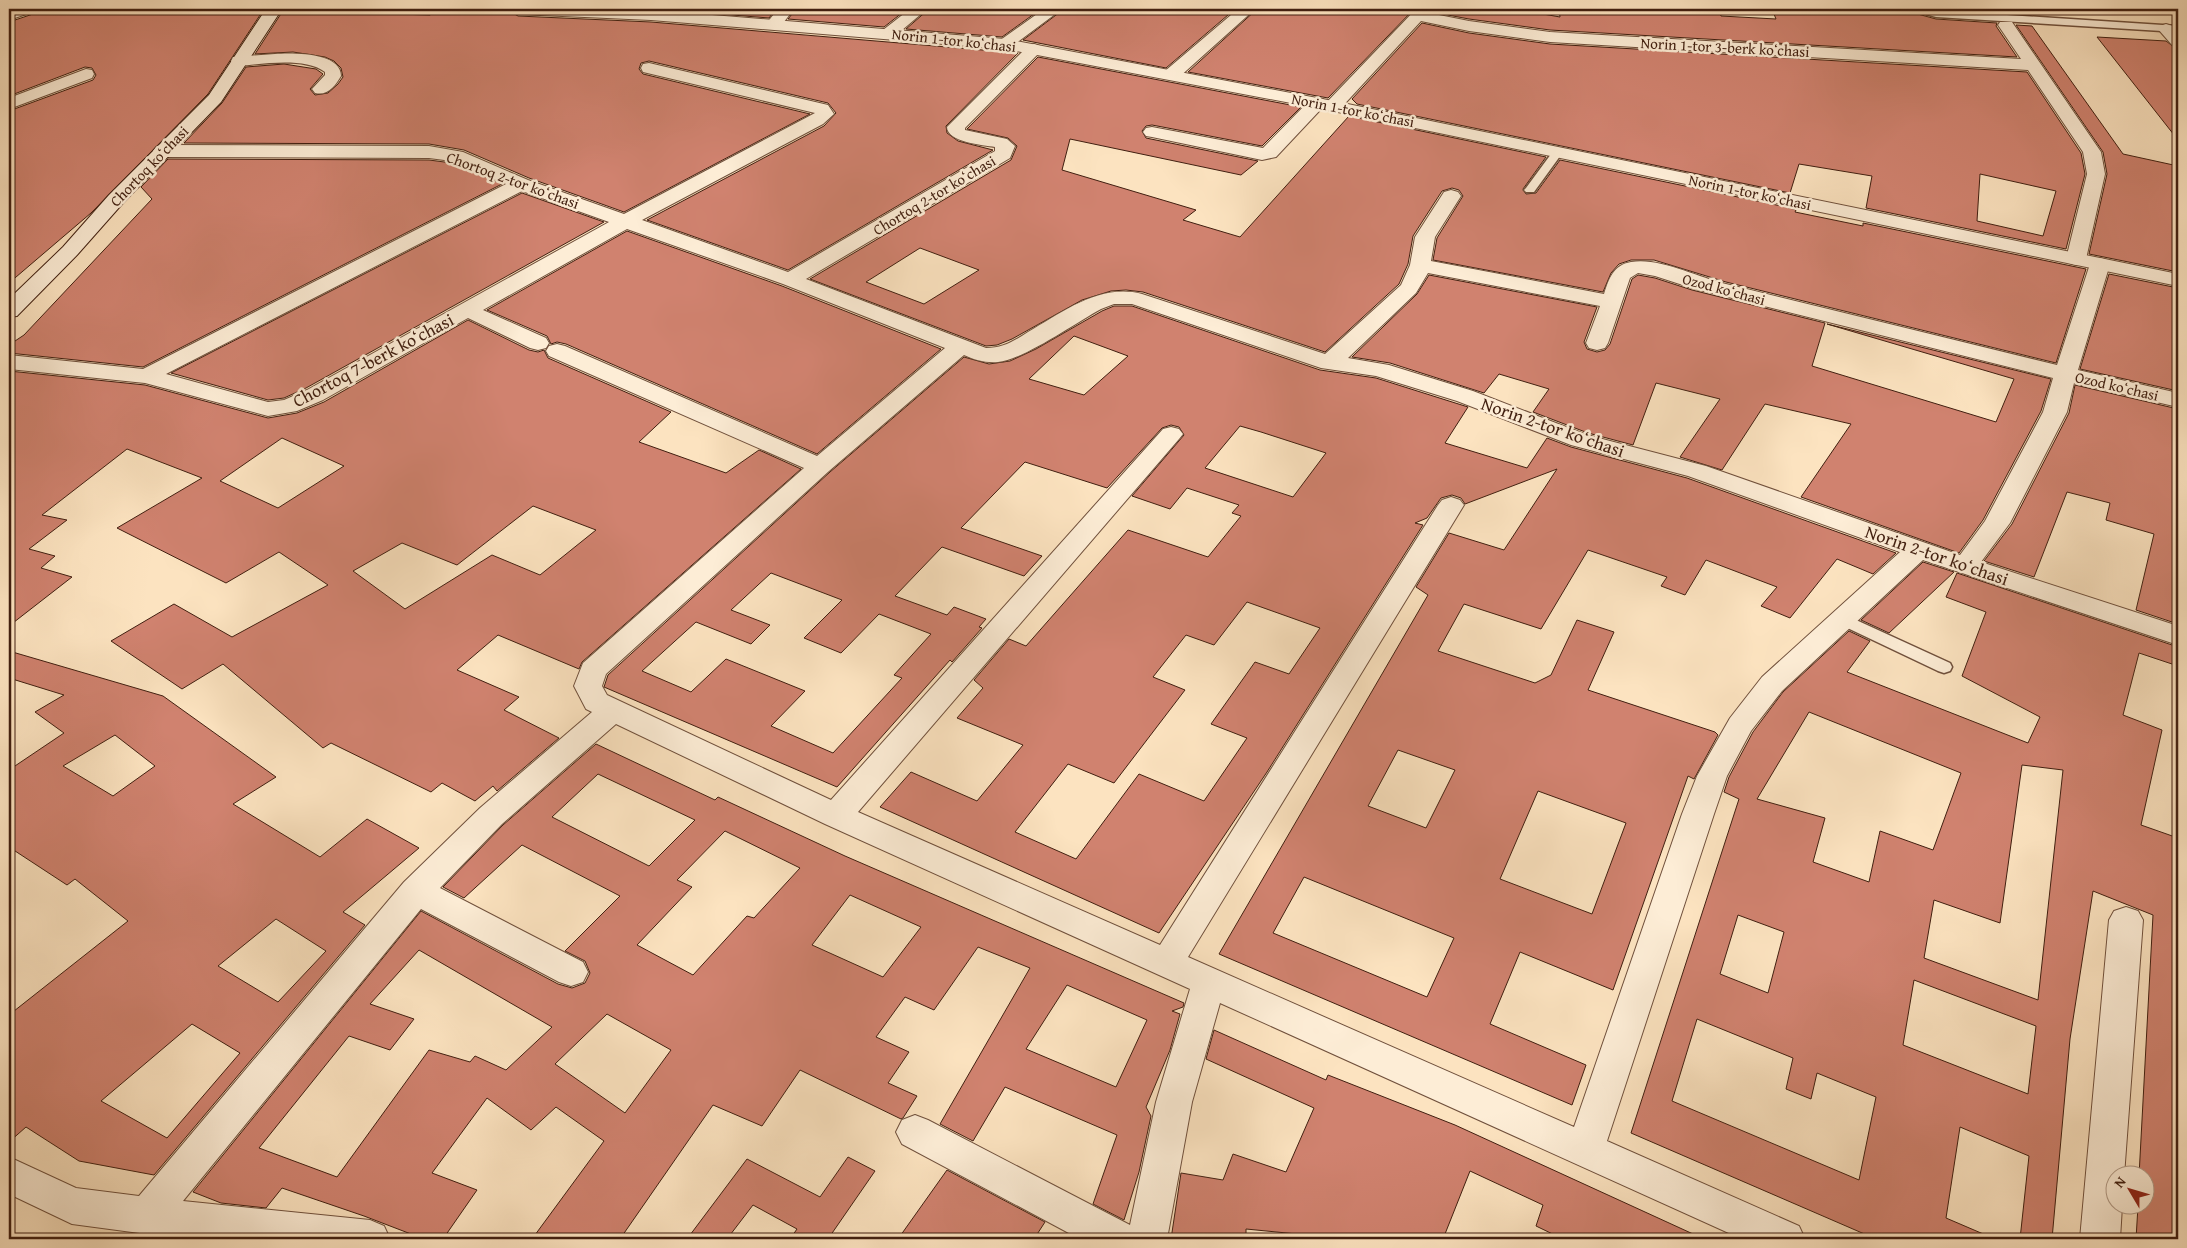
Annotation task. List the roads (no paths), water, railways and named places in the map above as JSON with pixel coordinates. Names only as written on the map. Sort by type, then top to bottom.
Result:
[{"type":"street","points":[[9,14],[26,9]]},
{"type":"street","name":"Chortoq koʻchasi","points":[[9,311],[70,251],[162,151],[215,98],[274,9]]},
{"type":"street","name":"Norin 1-tor koʻchasi","points":[[528,9],[774,24],[889,33],[1034,48],[1325,104],[2178,280]]},
{"type":"street","points":[[774,24],[786,9]]},
{"type":"street","points":[[889,33],[918,9]]},
{"type":"street","points":[[1005,44],[1054,9]]},
{"type":"street","points":[[1171,74],[1248,9]]},
{"type":"street","points":[[1152,132],[1262,154],[1269,152],[1325,104],[1421,13]]},
{"type":"street","name":"Norin 1-tor 3-berk koʻchasi","points":[[1421,13],[1469,26],[1550,37],[2033,65]]},
{"type":"street","points":[[2005,21],[2092,152],[2096,174],[2076,259]]},
{"type":"street","points":[[2172,29],[2178,42]]},
{"type":"street","name":"Chortoq 2-tor koʻchasi","points":[[790,280],[1003,154],[1006,146],[959,134],[956,131],[956,127],[1034,48]]},
{"type":"street","points":[[239,61],[276,59],[316,61],[329,66],[333,70],[333,76],[321,89]]},
{"type":"street","points":[[466,310],[626,221],[817,120],[824,114],[822,109],[649,68]]},
{"type":"street","points":[[9,104],[86,74]]},
{"type":"street","name":"Chortoq 2-tor koʻchasi","points":[[162,151],[442,153],[456,156],[521,184],[790,280],[960,347]]},
{"type":"street","points":[[146,376],[521,184]]},
{"type":"street","points":[[1330,363],[1409,289],[1420,265],[1425,238],[1451,196]]},
{"type":"street","points":[[1965,566],[1997,524],[2055,412],[2100,264]]},
{"type":"street","points":[[1420,265],[1612,302],[1597,343]]},
{"type":"street","name":"Ozod koʻchasi","points":[[1612,302],[1622,273],[1630,268],[1640,267],[1699,284],[2178,400]]},
{"type":"street","name":"Norin 2-tor koʻchasi","points":[[960,347],[983,355],[998,355],[1010,352],[1106,298],[1120,296],[1135,298],[1330,363],[1382,370],[1465,396],[1579,440],[1697,471],[1965,566],[2178,636]]},
{"type":"street","name":"Chortoq 7-berk koʻchasi","points":[[9,362],[146,376],[268,409],[289,406],[315,395],[466,310],[820,466]]},
{"type":"street","points":[[960,347],[820,466],[593,670],[588,686],[596,702],[836,816],[1785,1239]]},
{"type":"street","points":[[836,816],[1171,434]]},
{"type":"street","points":[[1166,964],[1451,504]]},
{"type":"street","points":[[1585,1150],[1712,776],[1740,725],[1772,684],[1919,549]]},
{"type":"street","points":[[147,1216],[416,891],[491,816],[612,711]]},
{"type":"street","points":[[416,891],[571,972]]},
{"type":"street","points":[[2100,1239],[2126,920]]},
{"type":"street","points":[[1147,1239],[1174,1102],[1210,983]]},
{"type":"street","points":[[915,1132],[1118,1239]]},
{"type":"street","points":[[9,1175],[72,1206],[147,1216],[370,1239]]},
{"type":"lane","points":[[1918,9],[1936,14],[2005,21],[2172,29]]},
{"type":"lane","points":[[1998,9],[2005,21]]},
{"type":"lane","points":[[1530,190],[1558,152]]},
{"type":"lane","points":[[1843,619],[1944,667]]}]
